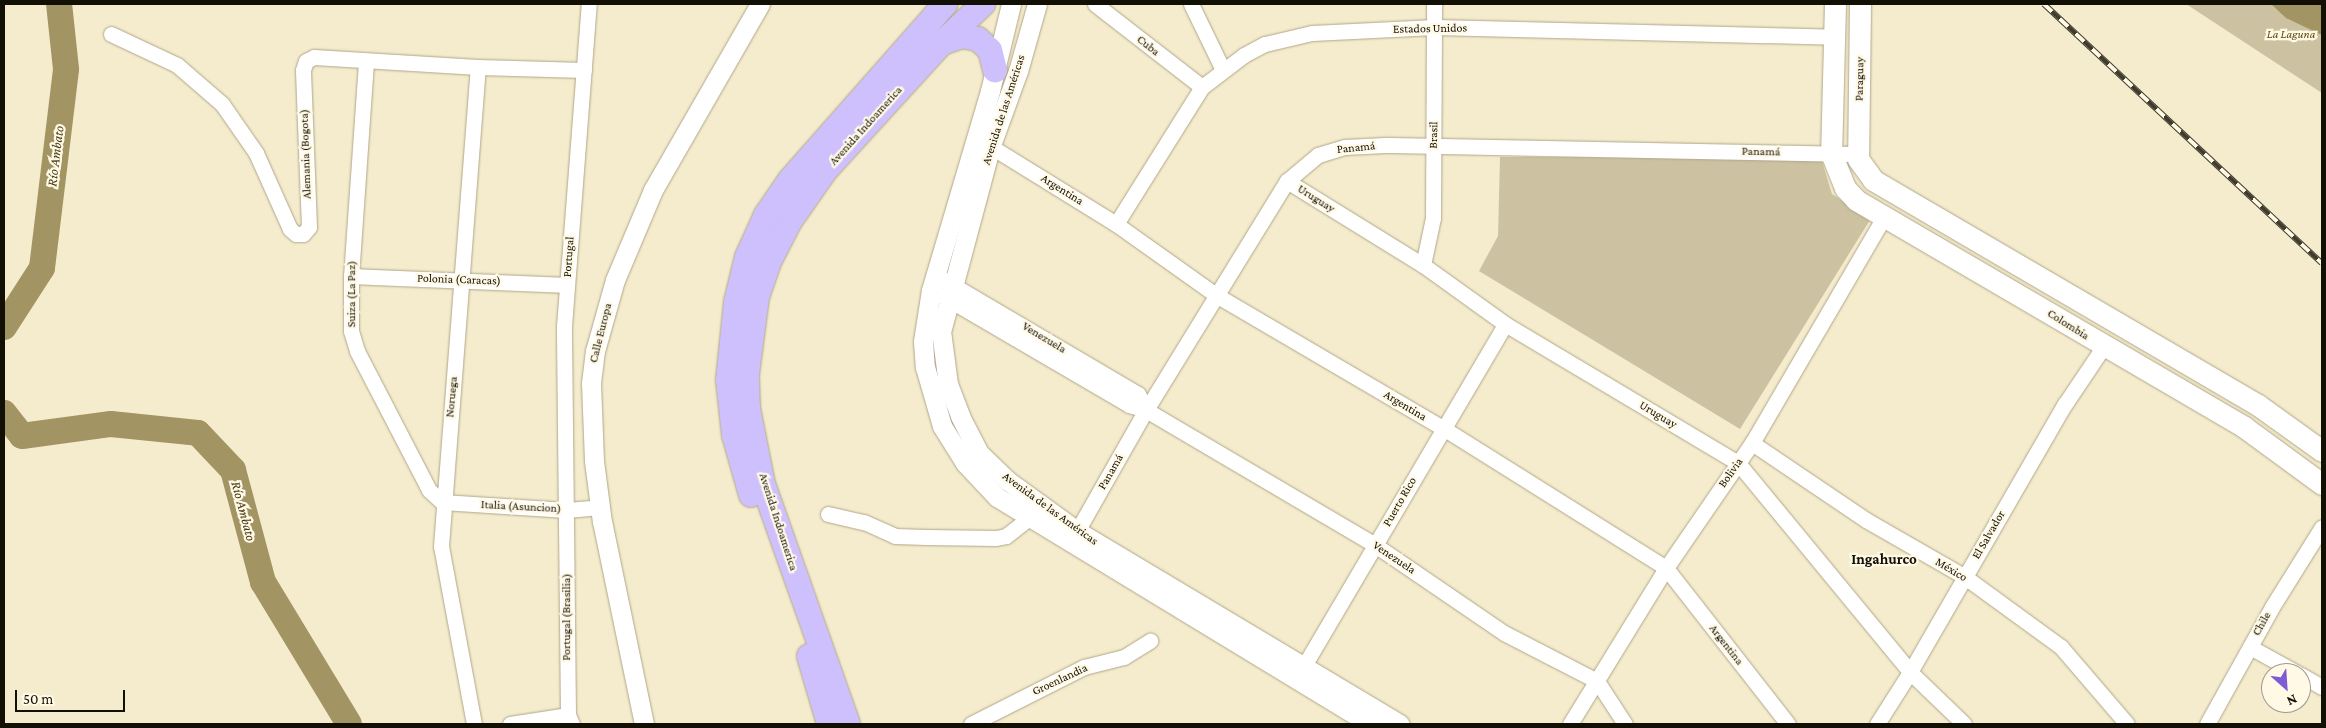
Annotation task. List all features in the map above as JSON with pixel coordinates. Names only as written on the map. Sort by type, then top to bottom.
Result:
[{"type":"main road","name":"Avenida Indoamerica","points":[[829,724],[809,657],[759,522],[734,435],[728,380],[736,302],[747,256],[766,215],[790,180],[945,4]]},
{"type":"main road","name":"Avenida Indoamerica","points":[[848,724],[763,484],[748,408],[751,336],[756,297],[766,270],[790,221],[825,171],[942,43],[983,4]]},
{"type":"main road","points":[[1831,153],[1835,37],[1834,4]]},
{"type":"main road","name":"Paraguay","points":[[1858,154],[1860,4]]},
{"type":"main road","points":[[942,43],[962,36],[978,39],[990,50],[995,70]]},
{"type":"main road","name":"Colombia","points":[[1831,153],[1845,188],[1856,200],[2244,427],[2322,484]]},
{"type":"main road","points":[[1858,154],[1873,180],[2258,405],[2322,451]]},
{"type":"street","name":"Portugal","points":[[567,510],[564,326],[589,4]]},
{"type":"street","name":"Calle Europa","points":[[644,724],[600,507],[592,436],[591,384],[595,351],[616,280],[653,190],[760,4]]},
{"type":"street","points":[[995,70],[1011,4]]},
{"type":"street","name":"Avenida de las Américas","points":[[1036,4],[1018,72],[984,142],[932,282],[923,341],[925,367],[942,426],[965,463],[997,497],[1029,518],[1074,537],[1300,673],[1400,724]]},
{"type":"street","name":"Cuba","points":[[1095,4],[1202,87]]},
{"type":"street","points":[[1191,4],[1223,70]]},
{"type":"street","name":"Brasil","points":[[1422,264],[1433,218],[1436,27],[1434,4]]},
{"type":"street","name":"Estados Unidos","points":[[1116,224],[1202,87],[1223,70],[1265,44],[1312,33],[1436,27],[1835,37]]},
{"type":"street","name":"Alemania (Bogota)","points":[[111,34],[177,65],[222,104],[256,153],[290,229],[296,234],[303,234],[309,227],[302,70],[306,61],[314,57],[366,62],[584,70]]},
{"type":"street","name":"Suiza (La Paz)","points":[[366,62],[351,276],[351,331],[357,351],[429,490],[442,502]]},
{"type":"street","name":"Noruega","points":[[474,724],[441,546],[442,502],[463,280],[478,67]]},
{"type":"street","name":"Avenida de las Américas","points":[[995,70],[984,142],[941,330],[944,368],[960,416],[979,453],[1008,481],[1074,537]]},
{"type":"street","name":"Argentina","points":[[984,142],[1116,224],[1216,295],[1443,428],[1666,568],[1788,724]]},
{"type":"street","name":"Panamá","points":[[1074,537],[1146,410],[1287,181],[1318,154],[1345,147],[1434,147],[1858,154]]},
{"type":"street","name":"Uruguay","points":[[1287,181],[1422,264],[1505,324],[1738,463],[1910,672],[1964,724]]},
{"type":"street","name":"Bolivia","points":[[1570,724],[1666,568],[1752,443],[1884,216]]},
{"type":"street","name":"Polonia (Caracas)","points":[[351,276],[567,285]]},
{"type":"street","name":"Venezuela","points":[[932,282],[951,292],[1129,405],[1146,410],[1375,545],[1504,633],[1596,681],[1625,724]]},
{"type":"street","name":"Puerto Rico","points":[[1300,673],[1505,324]]},
{"type":"street","name":"El Salvador","points":[[1877,724],[1910,672],[2064,404],[2104,346]]},
{"type":"street","name":"México","points":[[1752,443],[1866,520],[1965,577],[2061,647],[2127,724]]},
{"type":"street","name":"Italia (Asuncion)","points":[[442,502],[567,510],[600,507]]},
{"type":"street","name":"Portugal (Brasilia)","points":[[567,510],[570,720]]},
{"type":"street","points":[[828,514],[864,522],[895,536],[926,537],[996,538],[1006,536],[1029,518]]},
{"type":"street","name":"Chile","points":[[2207,724],[2250,647],[2321,533]]},
{"type":"street","name":"Groenlandia","points":[[971,724],[1084,667],[1124,657],[1150,641]]},
{"type":"street","points":[[2250,647],[2279,663]]},
{"type":"street","name":"Avenida de las Américas","points":[[1300,673],[1370,724]]},
{"type":"street","points":[[2311,681],[2322,687]]},
{"type":"street","points":[[510,724],[570,720]]},
{"type":"green space","name":"La Laguna","points":[[2186,4],[2322,4],[2322,93]]},
{"type":"green space","points":[[1500,157],[1821,158],[1832,194],[1870,220],[1740,429],[1479,271],[1498,236]]},
{"type":"shaded area","points":[[2271,4],[2322,4],[2322,35],[2286,18]]},
{"type":"waterway","name":"Río Ambato","points":[[4,327],[42,268],[66,69],[59,4]]},
{"type":"waterway","name":"Río Ambato","points":[[4,413],[22,436],[111,424],[198,433],[233,470],[263,582],[349,724]]},
{"type":"railway","points":[[2044,4],[2322,263]]},
{"type":"district","name":"Ingahurco","points":[[1884,560]]}]
